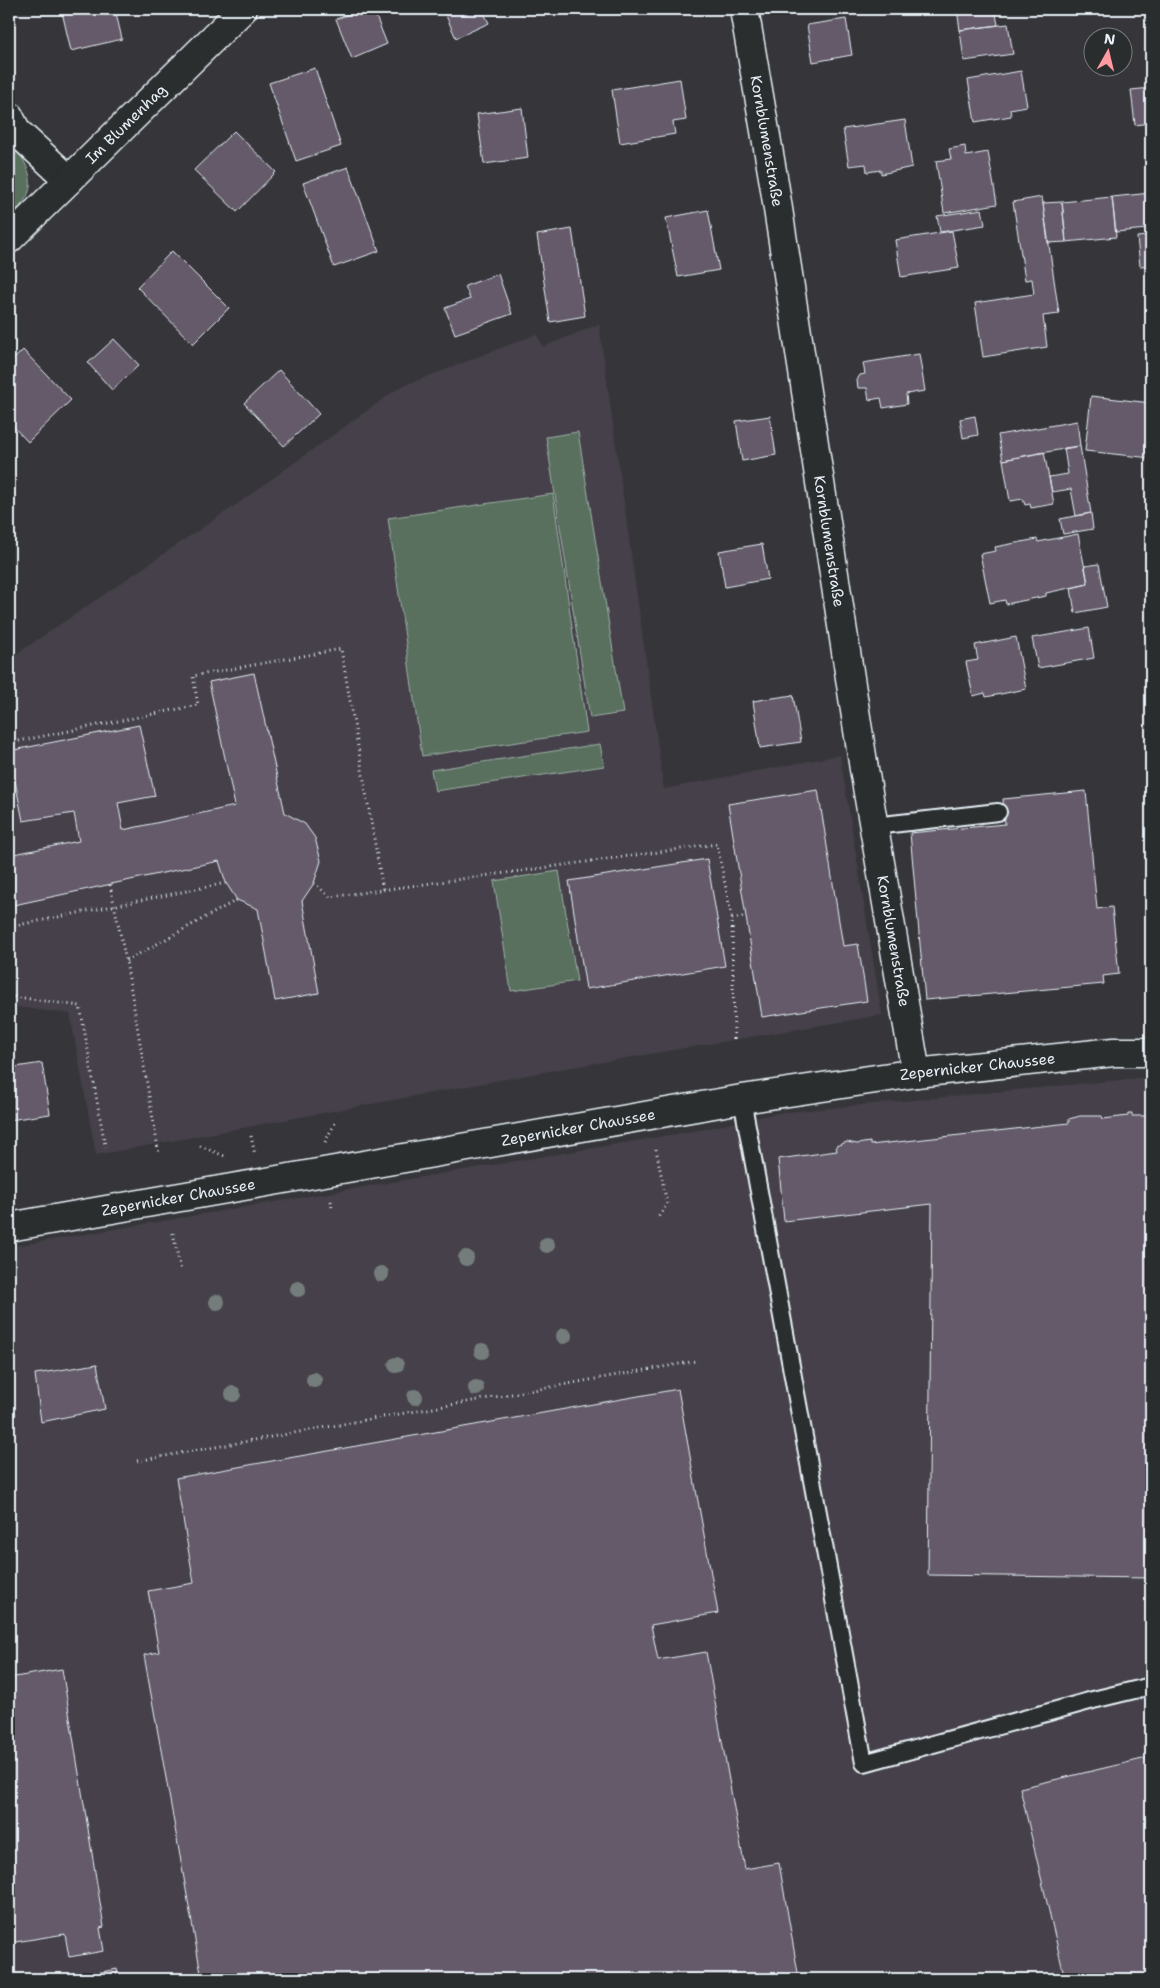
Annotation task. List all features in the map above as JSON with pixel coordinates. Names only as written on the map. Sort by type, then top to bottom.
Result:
[{"type":"street","name":"Im Blumenhag","points":[[9,239],[242,9]]},
{"type":"street","name":"Kornblumenstraße","points":[[744,9],[774,183],[874,826],[916,1073]]},
{"type":"street","points":[[9,116],[16,132],[70,180]]},
{"type":"street","name":"Zepernicker Chaussee","points":[[9,1227],[742,1099],[916,1073],[1114,1052],[1151,1052]]},
{"type":"lane","points":[[874,826],[998,812]]},
{"type":"lane","points":[[742,1099],[864,1763],[1093,1700],[1151,1686]]},
{"type":"path","points":[[9,743],[198,705],[193,676],[341,649],[383,890]]},
{"type":"path","points":[[314,883],[330,897],[717,844],[732,918],[734,1039]]},
{"type":"path","points":[[9,927],[226,883]]},
{"type":"path","points":[[110,885],[126,961],[159,1154]]},
{"type":"path","points":[[126,961],[237,900]]},
{"type":"path","points":[[732,918],[746,916]]},
{"type":"path","points":[[9,996],[80,1006],[106,1151]]},
{"type":"path","points":[[322,1149],[336,1121]]},
{"type":"path","points":[[251,1136],[256,1160]]},
{"type":"path","points":[[200,1146],[233,1160]]},
{"type":"path","points":[[656,1148],[667,1204],[657,1219]]},
{"type":"path","points":[[173,1233],[180,1271]]},
{"type":"path","points":[[137,1461],[696,1361]]},
{"type":"shaded area","points":[[599,324],[664,789],[840,755],[882,1015],[555,1070],[96,1155],[70,1014],[9,1006],[9,659],[237,504],[400,387],[537,334],[543,347]]},
{"type":"shaded area","points":[[1151,1077],[1151,1979],[9,1979],[9,1247],[705,1129],[778,1113]]},
{"type":"green space","points":[[9,137],[23,159],[30,178],[30,187],[27,197],[20,207],[9,217]]},
{"type":"green space","points":[[578,432],[623,713],[590,718],[546,437]]},
{"type":"green space","points":[[553,494],[587,732],[422,756],[388,518]]},
{"type":"green space","points":[[600,744],[604,766],[435,791],[431,770]]},
{"type":"green space","points":[[559,871],[577,981],[511,991],[494,881]]},
{"type":"building","points":[[77,9],[115,9],[122,39],[71,51],[62,12]]},
{"type":"building","points":[[363,9],[373,9],[387,44],[352,59],[336,19]]},
{"type":"building","points":[[443,9],[482,9],[489,23],[456,38]]},
{"type":"building","points":[[957,9],[995,9],[998,25],[960,30]]},
{"type":"building","points":[[846,19],[852,55],[813,62],[807,25]]},
{"type":"building","points":[[1008,24],[1013,54],[964,61],[960,30]]},
{"type":"building","points":[[315,68],[341,146],[296,161],[269,83]]},
{"type":"building","points":[[1021,71],[1027,106],[1010,109],[1011,116],[975,122],[968,80]]},
{"type":"building","points":[[680,79],[686,120],[673,122],[675,134],[620,143],[612,90]]},
{"type":"building","points":[[1151,88],[1151,129],[1150,123],[1135,125],[1131,90]]},
{"type":"building","points":[[522,108],[528,158],[484,164],[477,114]]},
{"type":"building","points":[[905,120],[912,167],[881,174],[881,170],[867,172],[866,164],[849,166],[843,129]]},
{"type":"building","points":[[234,131],[276,172],[237,212],[194,170]]},
{"type":"building","points":[[965,146],[966,156],[988,152],[997,204],[944,213],[936,161],[951,159],[949,149]]},
{"type":"building","points":[[348,167],[379,251],[334,267],[303,183]]},
{"type":"building","points":[[1151,193],[1151,265],[1140,266],[1137,237],[1147,236],[1147,229],[1116,232],[1112,197]]},
{"type":"building","points":[[1042,197],[1059,314],[1043,316],[1047,347],[983,357],[975,303],[1034,294],[1032,279],[1025,280],[1013,202]]},
{"type":"building","points":[[1112,197],[1116,237],[1066,242],[1062,202]]},
{"type":"building","points":[[1062,202],[1066,242],[1048,243],[1043,203]]},
{"type":"building","points":[[982,209],[985,225],[940,232],[937,216]]},
{"type":"building","points":[[708,210],[719,270],[678,277],[666,218]]},
{"type":"building","points":[[572,229],[585,316],[550,322],[537,235]]},
{"type":"building","points":[[952,231],[959,268],[901,277],[895,240]]},
{"type":"building","points":[[172,251],[229,308],[193,344],[137,287]]},
{"type":"building","points":[[498,274],[512,314],[455,334],[445,308],[470,299],[465,286]]},
{"type":"building","points":[[114,339],[139,365],[112,390],[88,363]]},
{"type":"building","points":[[23,350],[71,400],[28,442],[9,422],[9,364]]},
{"type":"building","points":[[919,354],[925,391],[906,394],[907,404],[883,408],[881,398],[869,400],[867,388],[858,388],[857,380],[860,375],[865,374],[863,363]]},
{"type":"building","points":[[279,370],[319,414],[284,446],[244,403]]},
{"type":"building","points":[[1091,396],[1151,403],[1151,458],[1085,451]]},
{"type":"building","points":[[770,416],[776,455],[742,461],[736,421]]},
{"type":"building","points":[[975,416],[978,435],[963,438],[960,419]]},
{"type":"building","points":[[1077,421],[1080,446],[1003,460],[998,435]]},
{"type":"building","points":[[1080,446],[1091,513],[1076,516],[1071,489],[1052,492],[1049,477],[1068,474],[1064,448]]},
{"type":"building","points":[[1044,452],[1054,504],[1031,508],[1030,504],[1025,505],[1023,499],[1010,501],[1003,460]]},
{"type":"building","points":[[1091,513],[1093,529],[1063,534],[1060,519]]},
{"type":"building","points":[[1078,534],[1088,584],[1046,593],[1046,596],[1006,604],[1005,600],[990,603],[980,554],[996,551],[995,547],[1037,539],[1038,542]]},
{"type":"building","points":[[762,544],[768,579],[725,587],[719,551]]},
{"type":"building","points":[[1099,564],[1107,607],[1075,613],[1071,588],[1088,584],[1085,566]]},
{"type":"building","points":[[1089,628],[1094,658],[1038,668],[1032,638]]},
{"type":"building","points":[[1016,637],[1026,689],[986,697],[985,693],[973,696],[966,662],[978,660],[975,645]]},
{"type":"building","points":[[254,673],[285,813],[305,824],[315,838],[321,861],[314,883],[302,901],[319,993],[275,1001],[258,909],[237,900],[226,883],[219,861],[9,906],[9,855],[79,841],[74,813],[23,821],[9,751],[139,725],[155,796],[118,803],[123,830],[235,806],[209,682]]},
{"type":"building","points":[[793,695],[801,742],[760,748],[753,701]]},
{"type":"building","points":[[818,790],[843,946],[858,944],[867,1001],[762,1017],[728,804]]},
{"type":"building","points":[[1086,791],[1097,909],[1112,907],[1119,974],[1103,976],[1104,984],[925,1000],[910,833],[1005,824],[1003,799]]},
{"type":"building","points":[[707,859],[725,966],[586,989],[569,881]]},
{"type":"building","points":[[42,1063],[50,1114],[9,1120],[9,1068]]},
{"type":"building","points":[[1128,1113],[1132,1113],[1132,1116],[1151,1116],[1151,1578],[928,1575],[932,1204],[784,1221],[778,1159],[837,1151],[836,1146],[847,1142],[857,1144],[870,1142],[870,1145],[1069,1123],[1069,1119],[1080,1116],[1102,1116],[1103,1119],[1128,1116]]},
{"type":"building","points":[[97,1364],[105,1409],[41,1422],[35,1374]]},
{"type":"building","points":[[678,1389],[718,1613],[651,1625],[658,1660],[706,1652],[745,1869],[779,1863],[799,1979],[202,1979],[144,1655],[159,1652],[148,1591],[194,1583],[176,1478]]},
{"type":"building","points":[[62,1669],[104,1927],[100,1928],[104,1951],[69,1957],[65,1934],[9,1943],[9,1678]]},
{"type":"building","points":[[1151,1757],[1151,1979],[1065,1979],[1020,1788]]},
{"type":"building","points":[[117,1969],[119,1979],[66,1979]]}]
